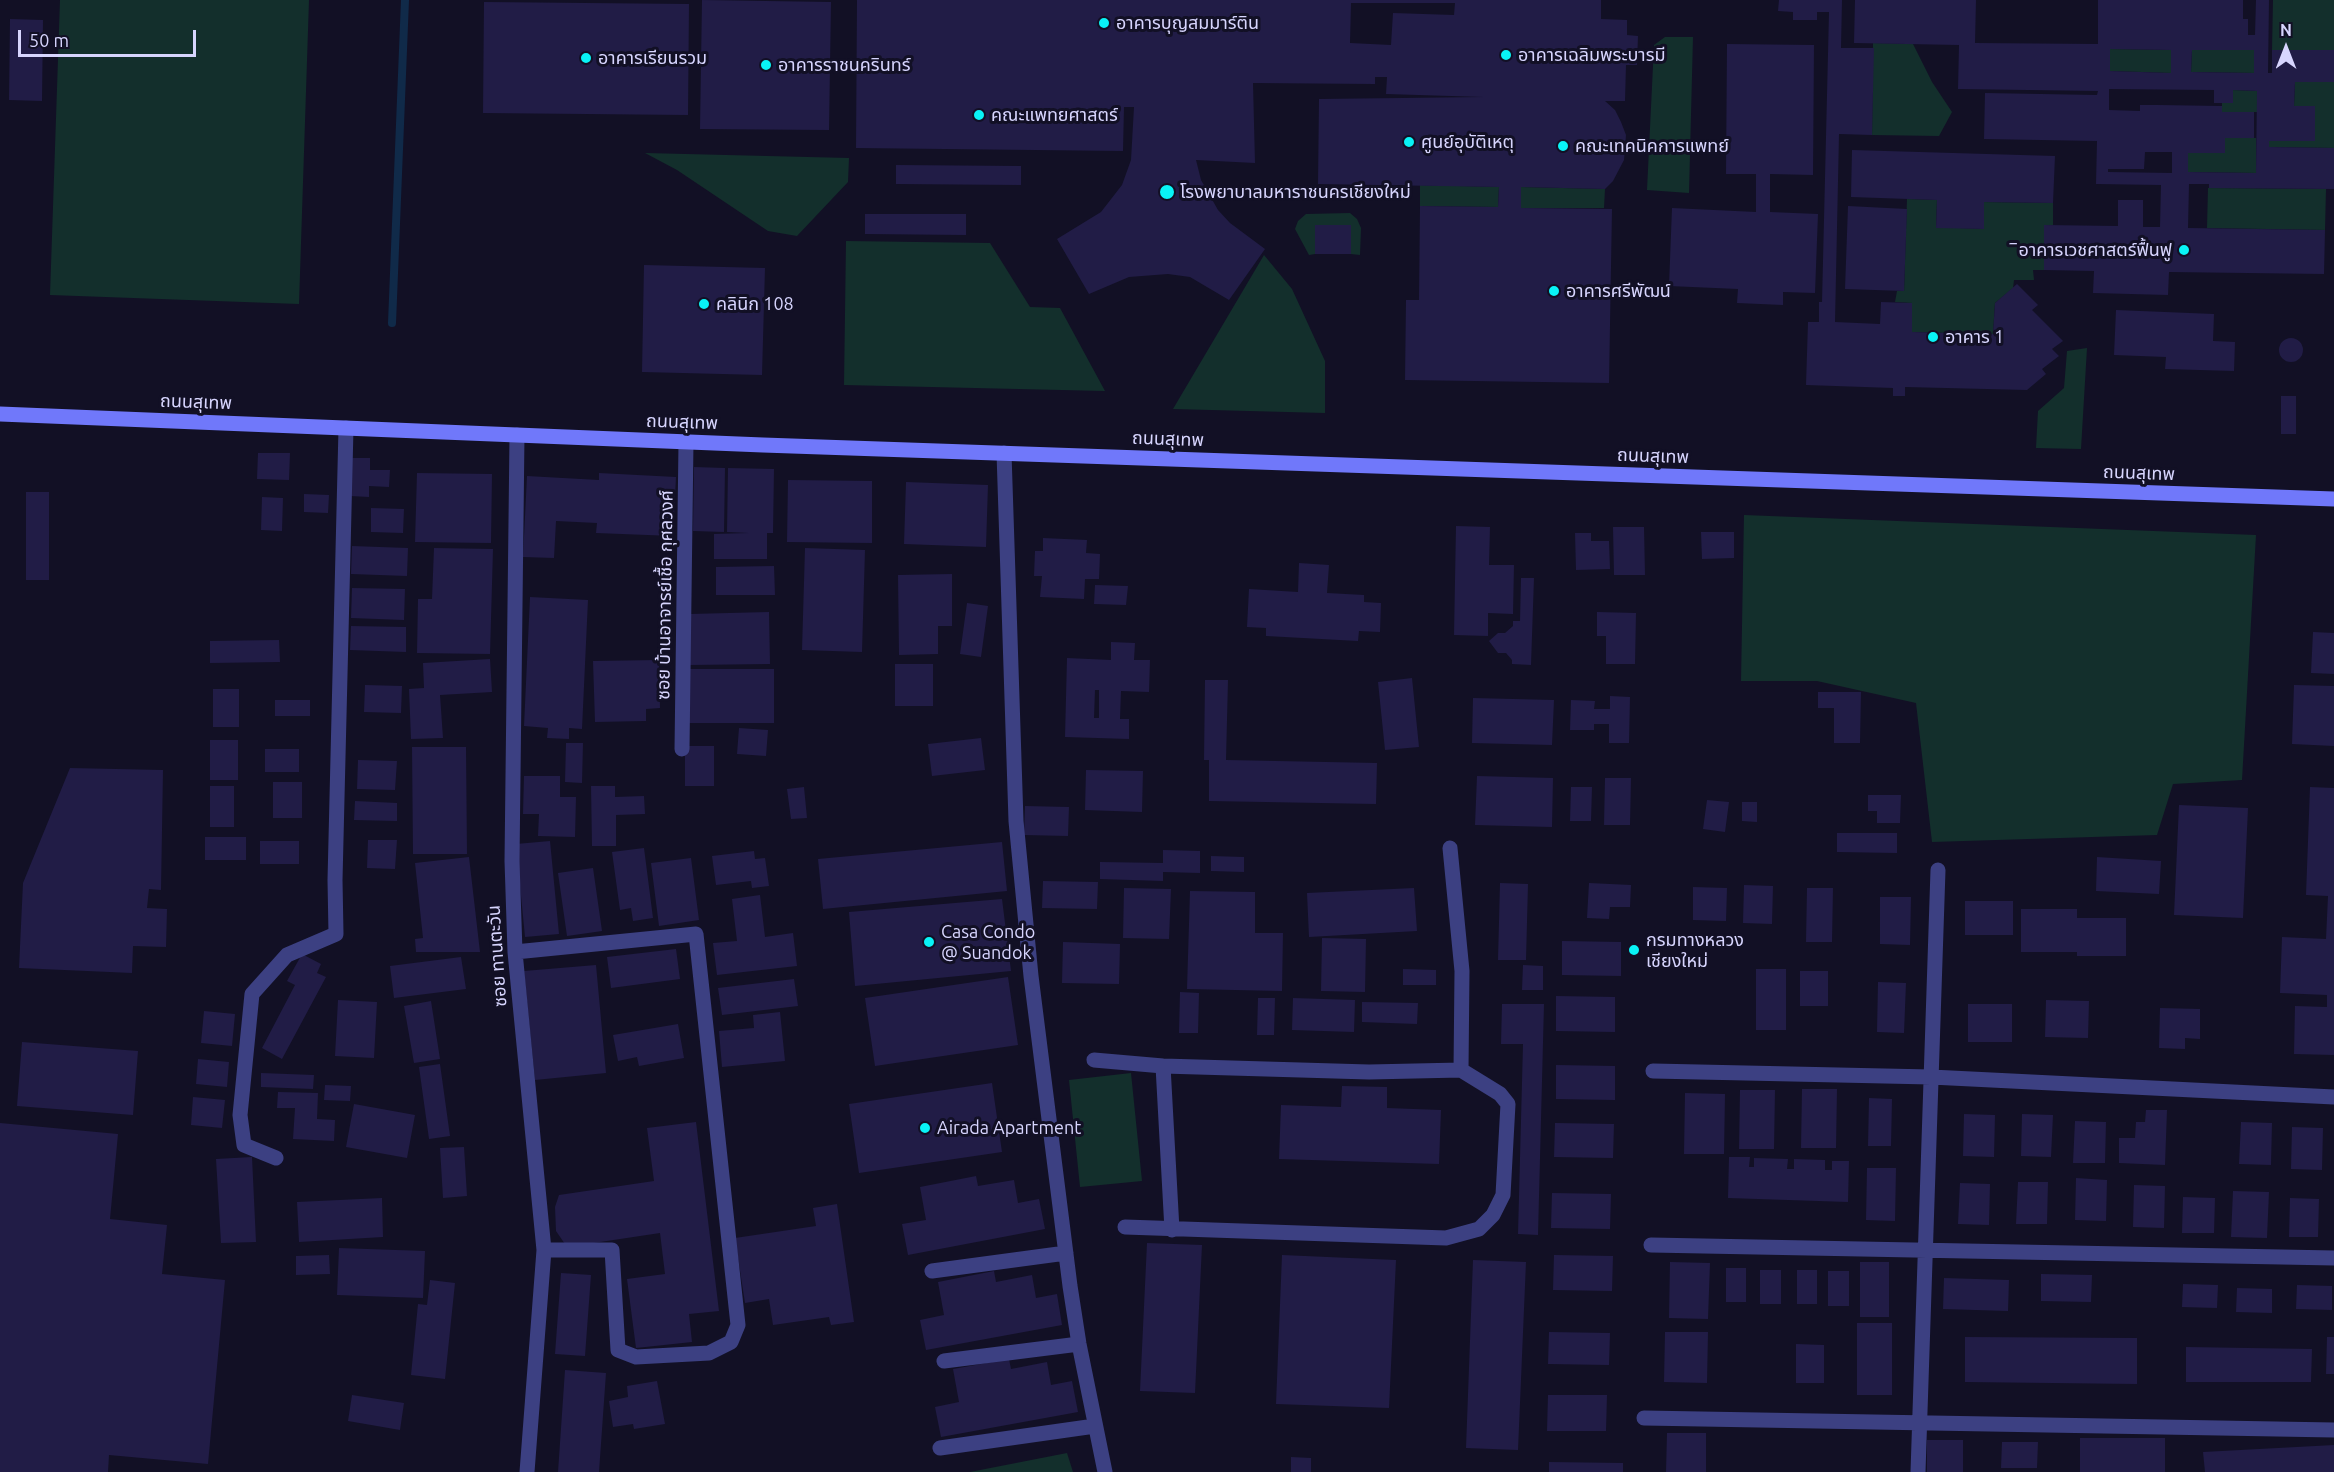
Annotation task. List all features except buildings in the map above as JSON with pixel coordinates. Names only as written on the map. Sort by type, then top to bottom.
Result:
[{"type":"main road","name":"ถนนสุเทพ","points":[[0,414],[686,442],[2334,499]]},
{"type":"street","points":[[276,1158],[244,1145],[240,1115],[242,1093],[252,994],[286,955],[336,934],[335,880],[346,428]]},
{"type":"street","name":"ซอย ทานตะวัน","points":[[517,435],[512,861],[515,952],[544,1250],[527,1472]]},
{"type":"street","name":"ซอย บ้านอาจารย์เชื้อ กุศลวงศ์","points":[[682,749],[686,442]]},
{"type":"street","points":[[1004,453],[1016,821],[1031,976],[1078,1344],[1105,1472]]},
{"type":"street","points":[[1450,848],[1462,971],[1461,1070]]},
{"type":"street","points":[[1918,1472],[1938,870]]},
{"type":"street","points":[[515,952],[696,934],[738,1325],[731,1342],[710,1353],[636,1357],[618,1350],[612,1250],[544,1250]]},
{"type":"street","points":[[1094,1060],[1163,1066],[1369,1072],[1461,1070],[1500,1094],[1508,1104],[1503,1196],[1493,1215],[1479,1229],[1446,1238],[1125,1227]]},
{"type":"street","points":[[1163,1066],[1172,1230]]},
{"type":"street","points":[[1653,1071],[1931,1077],[2334,1097]]},
{"type":"street","points":[[1651,1245],[2334,1258]]},
{"type":"street","points":[[932,1271],[1066,1253]]},
{"type":"street","points":[[944,1361],[1078,1344]]},
{"type":"street","points":[[1644,1418],[2334,1430]]},
{"type":"street","points":[[940,1448],[1095,1426]]},
{"type":"green space","points":[[60,0],[309,0],[299,304],[50,295]]},
{"type":"green space","points":[[2273,0],[2334,0],[2334,50],[2272,50]]},
{"type":"green space","points":[[1665,37],[1693,37],[1689,193],[1647,190],[1654,45]]},
{"type":"green space","points":[[1873,43],[1913,44],[1932,82],[1952,112],[1939,136],[1872,135]]},
{"type":"green space","points":[[2110,49],[2171,50],[2171,73],[2110,71]]},
{"type":"green space","points":[[2192,50],[2254,50],[2254,73],[2191,72]]},
{"type":"green space","points":[[2295,82],[2334,82],[2334,148],[2269,147],[2269,141],[2315,141],[2315,106],[2294,106]]},
{"type":"green space","points":[[2233,90],[2257,91],[2257,112],[2222,112],[2222,103],[2233,103]]},
{"type":"green space","points":[[2225,138],[2256,138],[2256,173],[2188,172],[2188,153],[2225,153]]},
{"type":"green space","points":[[645,153],[849,158],[848,182],[797,236],[768,231],[677,170]]},
{"type":"green space","points":[[1420,185],[1499,187],[1498,207],[1420,206]]},
{"type":"green space","points":[[1521,187],[1605,189],[1604,208],[1521,208]]},
{"type":"green space","points":[[2208,188],[2326,189],[2325,230],[2207,228]]},
{"type":"green space","points":[[1907,199],[1937,200],[1936,227],[1983,229],[1984,202],[2053,203],[2053,225],[2044,226],[2044,270],[2033,270],[2034,280],[2014,280],[2013,288],[1995,303],[1993,334],[1912,332],[1912,303],[1895,302],[1897,291],[1904,291]]},
{"type":"green space","points":[[1350,213],[1357,219],[1361,228],[1360,255],[1351,254],[1351,225],[1315,225],[1315,254],[1309,255],[1295,229],[1298,221],[1306,214]]},
{"type":"green space","points":[[846,241],[990,243],[1030,307],[1060,308],[1105,391],[844,385]]},
{"type":"green space","points":[[1264,255],[1292,289],[1325,361],[1325,413],[1173,409]]},
{"type":"green space","points":[[2087,348],[2081,449],[2036,448],[2038,411],[2064,388],[2067,351]]},
{"type":"green space","points":[[1744,515],[2256,535],[2242,780],[2173,784],[2157,835],[1932,842],[1916,703],[1817,681],[1741,681]]},
{"type":"green space","points":[[1131,1073],[1142,1181],[1080,1187],[1069,1080]]},
{"type":"green space","points":[[1067,1453],[1073,1472],[970,1472]]},
{"type":"waterway","points":[[392,323],[405,0]]},
{"type":"place","name":"อาคารบุญสมมาร์ติน","points":[[1104,23]]},
{"type":"place","name":"อาคารเฉลิมพระบารมี","points":[[1506,55]]},
{"type":"place","name":"อาคารเรียนรวม","points":[[586,58]]},
{"type":"place","name":"อาคารราชนครินทร์","points":[[766,65]]},
{"type":"place","name":"คณะแพทยศาสตร์","points":[[979,115]]},
{"type":"place","name":"ศูนย์อุบัติเหตุ","points":[[1409,142]]},
{"type":"place","name":"คณะเทคนิคการแพทย์","points":[[1563,146]]},
{"type":"place","name":"โรงพยาบาลมหาราชนครเชียงใหม่","points":[[1167,192]]},
{"type":"place","name":"ิอาคารเวชศาสตร์ฟื้นฟู","points":[[2184,250]]},
{"type":"place","name":"อาคารศรีพัฒน์","points":[[1554,291]]},
{"type":"place","name":"คลินิก 108","points":[[704,304]]},
{"type":"place","name":"อาคาร 1","points":[[1933,337]]},
{"type":"place","name":"Casa Condo @ Suandok","points":[[929,942]]},
{"type":"place","name":"กรมทางหลวง เชียงใหม่","points":[[1634,950]]},
{"type":"place","name":"Airada Apartment","points":[[925,1128]]}]
